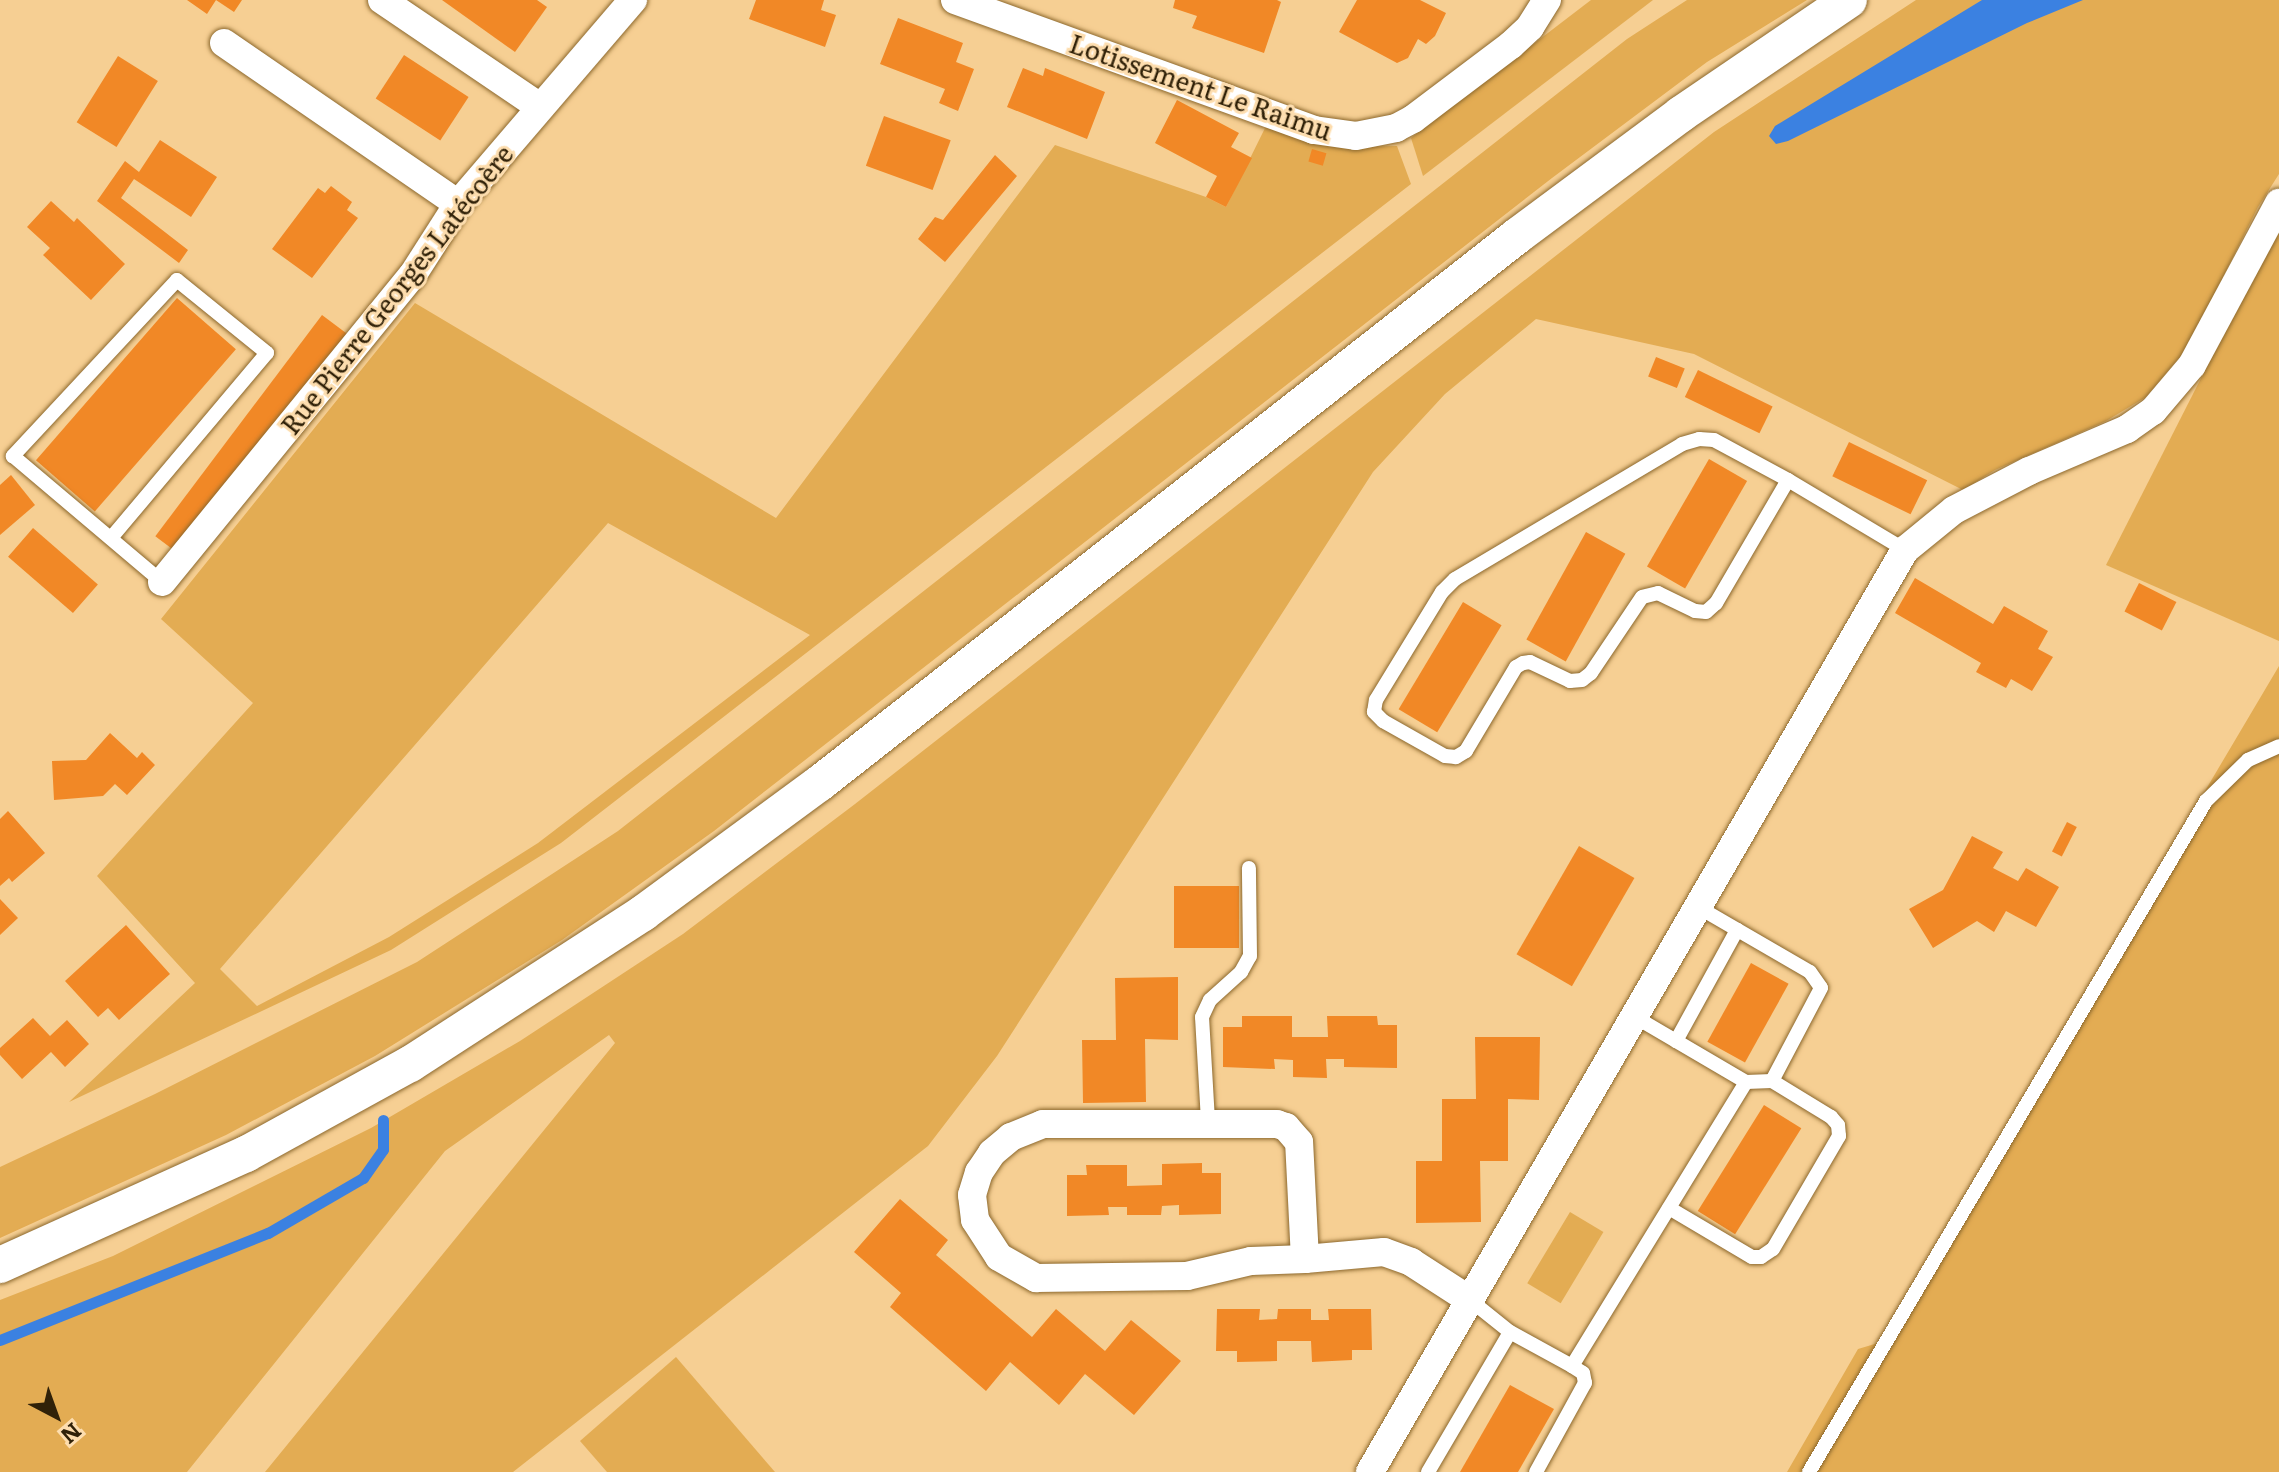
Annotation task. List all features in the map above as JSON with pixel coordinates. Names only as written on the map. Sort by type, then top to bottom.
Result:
[{"type":"street","points":[[382,0],[540,107]]},
{"type":"street","name":"Lotissement Le Raimu","points":[[955,0],[1314,130],[1356,136],[1396,128],[1413,119],[1511,45],[1530,27],[1547,0]]},
{"type":"street","points":[[0,1265],[204,1174],[301,1124],[410,1064],[643,913],[820,783],[1517,236],[1681,114],[1849,0]]},
{"type":"street","name":"Rue Pierre Georges Latécoère","points":[[162,582],[412,276],[458,204],[624,3]]},
{"type":"street","points":[[224,43],[458,204]]},
{"type":"street","points":[[1370,1472],[1905,550],[1954,510],[2029,471],[2127,429],[2153,411],[2192,365],[2279,203]]},
{"type":"street","points":[[1305,1259],[1299,1142],[1294,1133],[1277,1124],[1208,1121],[1043,1124],[1011,1137],[992,1153],[979,1172],[972,1195],[975,1220],[999,1257],[1036,1278],[1187,1276],[1251,1261],[1305,1259],[1384,1252],[1411,1262],[1470,1300]]},
{"type":"lane","points":[[111,538],[267,353],[177,280],[13,456],[162,582]]},
{"type":"lane","points":[[1788,480],[1716,603],[1706,612],[1695,611],[1658,593],[1642,597],[1591,673],[1582,680],[1570,681],[1530,662],[1516,667],[1466,751],[1456,757],[1445,756],[1383,721],[1374,712],[1376,700],[1442,592],[1455,579],[1682,444],[1699,439],[1714,440],[1788,480],[1905,550]]},
{"type":"lane","points":[[1809,1472],[2206,801],[2248,760],[2279,746]]},
{"type":"lane","points":[[1208,1121],[1202,1017],[1210,1000],[1241,972],[1250,956],[1249,868]]},
{"type":"lane","points":[[1698,907],[1810,972],[1821,988],[1772,1081]]},
{"type":"lane","points":[[1676,1041],[1737,930]]},
{"type":"lane","points":[[1635,1017],[1746,1082],[1772,1081],[1831,1117],[1838,1125],[1839,1136],[1773,1249],[1761,1257],[1752,1257],[1669,1208]]},
{"type":"lane","points":[[1572,1366],[1746,1082]]},
{"type":"lane","points":[[1470,1300],[1510,1332],[1583,1373],[1585,1383],[1536,1472]]},
{"type":"lane","points":[[1428,1472],[1510,1332]]},
{"type":"shaded area","points":[[1591,0],[1653,0],[1423,176],[1411,138]]},
{"type":"shaded area","points":[[1687,0],[1807,0],[1707,62],[1552,178],[714,831],[562,940],[375,1056],[226,1135],[0,1238],[0,1167],[155,1094],[417,962],[618,831],[1627,39]]},
{"type":"shaded area","points":[[1916,0],[2279,0],[2279,174],[2258,207],[2188,347],[2146,397],[2106,421],[1995,470],[1963,490],[1694,354],[1536,319],[1445,394],[1373,472],[997,1056],[928,1146],[513,1472],[265,1472],[615,1043],[609,1035],[445,1151],[187,1472],[0,1472],[0,1300],[113,1256],[371,1128],[520,1041],[683,934],[855,804],[1714,132]]},
{"type":"shaded area","points":[[1268,122],[1343,147],[1397,146],[1411,184],[561,843],[391,950],[69,1102],[195,983],[97,876],[253,703],[161,619],[415,303],[776,518],[1055,145],[1206,197],[1226,207]],"holes":[[[608,523],[810,635],[538,843],[389,937],[257,1006],[220,969]]]},
{"type":"shaded area","points":[[2279,225],[2279,641],[2106,565]]},
{"type":"shaded area","points":[[2279,666],[2279,1472],[1787,1472],[1858,1349],[1878,1343]]},
{"type":"shaded area","points":[[1570,1212],[1603,1232],[1561,1303],[1527,1283]]},
{"type":"shaded area","points":[[676,1357],[775,1472],[607,1472],[580,1441]]},
{"type":"water","points":[[1982,0],[2083,0],[2027,23],[1788,141],[1776,144],[1769,136],[1775,126]]},
{"type":"building","points":[[187,0],[216,0],[207,14]]},
{"type":"building","points":[[216,0],[242,0],[234,12]]},
{"type":"building","points":[[442,0],[537,0],[547,7],[515,52]]},
{"type":"building","points":[[756,0],[824,0],[821,10],[836,15],[825,47],[749,19]]},
{"type":"building","points":[[1175,0],[1281,2],[1264,53],[1192,28],[1197,16],[1173,8]]},
{"type":"building","points":[[1357,0],[1420,0],[1446,13],[1435,36],[1426,44],[1418,39],[1408,58],[1397,63],[1339,32]]},
{"type":"building","points":[[898,18],[963,43],[956,62],[974,69],[958,111],[939,103],[945,89],[880,64]]},
{"type":"building","points":[[404,55],[469,97],[440,141],[376,99]]},
{"type":"building","points":[[118,56],[158,81],[117,147],[77,122]]},
{"type":"building","points":[[1023,68],[1043,76],[1045,68],[1105,92],[1087,139],[1007,107]]},
{"type":"building","points":[[1177,100],[1239,133],[1231,147],[1252,158],[1226,207],[1206,197],[1217,176],[1155,143]]},
{"type":"building","points":[[884,116],[951,140],[933,190],[866,166]]},
{"type":"building","points":[[160,140],[217,177],[191,217],[134,179],[121,198],[188,250],[179,263],[97,201],[125,161],[139,172]]},
{"type":"building","points":[[1312,149],[1326,153],[1323,166],[1308,161]]},
{"type":"building","points":[[995,155],[1017,176],[945,262],[918,239],[935,217],[943,220]]},
{"type":"building","points":[[331,186],[352,202],[347,210],[358,218],[312,278],[272,249],[318,188],[325,193]]},
{"type":"building","points":[[51,201],[74,222],[77,218],[125,264],[91,300],[43,255],[50,248],[27,227]]},
{"type":"building","points":[[177,298],[236,349],[95,511],[36,460]]},
{"type":"building","points":[[322,315],[352,338],[186,559],[155,536]]},
{"type":"building","points":[[1656,357],[1685,369],[1677,388],[1648,376]]},
{"type":"building","points":[[1698,370],[1773,406],[1759,433],[1685,397]]},
{"type":"building","points":[[1849,442],[1927,480],[1911,514],[1832,476]]},
{"type":"building","points":[[1709,459],[1747,481],[1685,588],[1647,566]]},
{"type":"building","points":[[11,475],[35,505],[0,535],[0,485]]},
{"type":"building","points":[[33,528],[98,584],[73,613],[8,557]]},
{"type":"building","points":[[1586,532],[1625,554],[1566,661],[1526,640]]},
{"type":"building","points":[[1915,578],[1993,624],[2004,606],[2048,631],[2038,649],[2053,657],[2032,691],[2011,679],[2006,688],[1976,672],[1981,663],[1895,613]]},
{"type":"building","points":[[2139,583],[2176,602],[2162,631],[2124,612]]},
{"type":"building","points":[[1463,602],[1502,625],[1437,732],[1399,709]]},
{"type":"building","points":[[110,733],[137,758],[142,752],[155,765],[127,795],[115,784],[103,796],[54,800],[52,761],[86,760]]},
{"type":"building","points":[[8,811],[45,853],[12,882],[9,878],[0,886],[0,819]]},
{"type":"building","points":[[2067,822],[2077,827],[2062,856],[2052,851]]},
{"type":"building","points":[[1972,836],[2003,852],[1993,868],[2018,881],[2026,868],[2059,887],[2036,927],[2006,911],[1994,932],[1977,921],[1933,948],[1909,909],[1943,890]]},
{"type":"building","points":[[1579,846],[1634,878],[1572,986],[1516,954]]},
{"type":"building","points":[[1174,886],[1239,886],[1239,948],[1174,948]]},
{"type":"building","points":[[0,899],[18,918],[0,935]]},
{"type":"building","points":[[126,925],[170,974],[119,1020],[108,1008],[98,1017],[65,981]]},
{"type":"building","points":[[1751,963],[1789,984],[1745,1063],[1707,1042]]},
{"type":"building","points":[[1178,977],[1178,1040],[1145,1039],[1146,1102],[1083,1103],[1082,1040],[1116,1040],[1115,978]]},
{"type":"building","points":[[1242,1016],[1292,1016],[1292,1037],[1328,1037],[1327,1016],[1377,1016],[1378,1025],[1397,1025],[1397,1068],[1344,1067],[1344,1059],[1326,1059],[1327,1078],[1293,1077],[1293,1060],[1274,1059],[1275,1069],[1223,1067],[1223,1027],[1242,1027]]},
{"type":"building","points":[[33,1018],[50,1036],[67,1020],[89,1044],[65,1067],[51,1052],[22,1079],[0,1055],[0,1048]]},
{"type":"building","points":[[1475,1037],[1540,1037],[1539,1100],[1508,1099],[1508,1161],[1480,1161],[1481,1222],[1416,1223],[1416,1161],[1442,1161],[1442,1099],[1476,1099]]},
{"type":"building","points":[[1764,1105],[1801,1128],[1735,1234],[1698,1211]]},
{"type":"building","points":[[1202,1163],[1202,1173],[1221,1173],[1221,1214],[1179,1215],[1179,1205],[1162,1206],[1161,1215],[1127,1215],[1127,1207],[1108,1207],[1109,1215],[1067,1216],[1067,1175],[1087,1175],[1086,1165],[1127,1165],[1127,1186],[1162,1185],[1162,1164]]},
{"type":"building","points":[[900,1199],[948,1240],[936,1255],[1032,1337],[1056,1309],[1105,1351],[1131,1320],[1181,1361],[1134,1415],[1085,1374],[1059,1405],[1010,1362],[986,1391],[890,1307],[901,1293],[854,1252]]},
{"type":"building","points":[[1217,1309],[1260,1309],[1259,1320],[1277,1319],[1278,1309],[1311,1309],[1311,1320],[1329,1320],[1328,1309],[1371,1309],[1372,1350],[1352,1350],[1352,1360],[1312,1362],[1311,1341],[1277,1341],[1277,1361],[1237,1362],[1237,1351],[1216,1351]]},
{"type":"building","points":[[1510,1385],[1554,1409],[1518,1472],[1460,1472]]},
{"type":"waterway","points":[[0,1340],[268,1233],[363,1178],[383,1149],[383,1120]]}]
